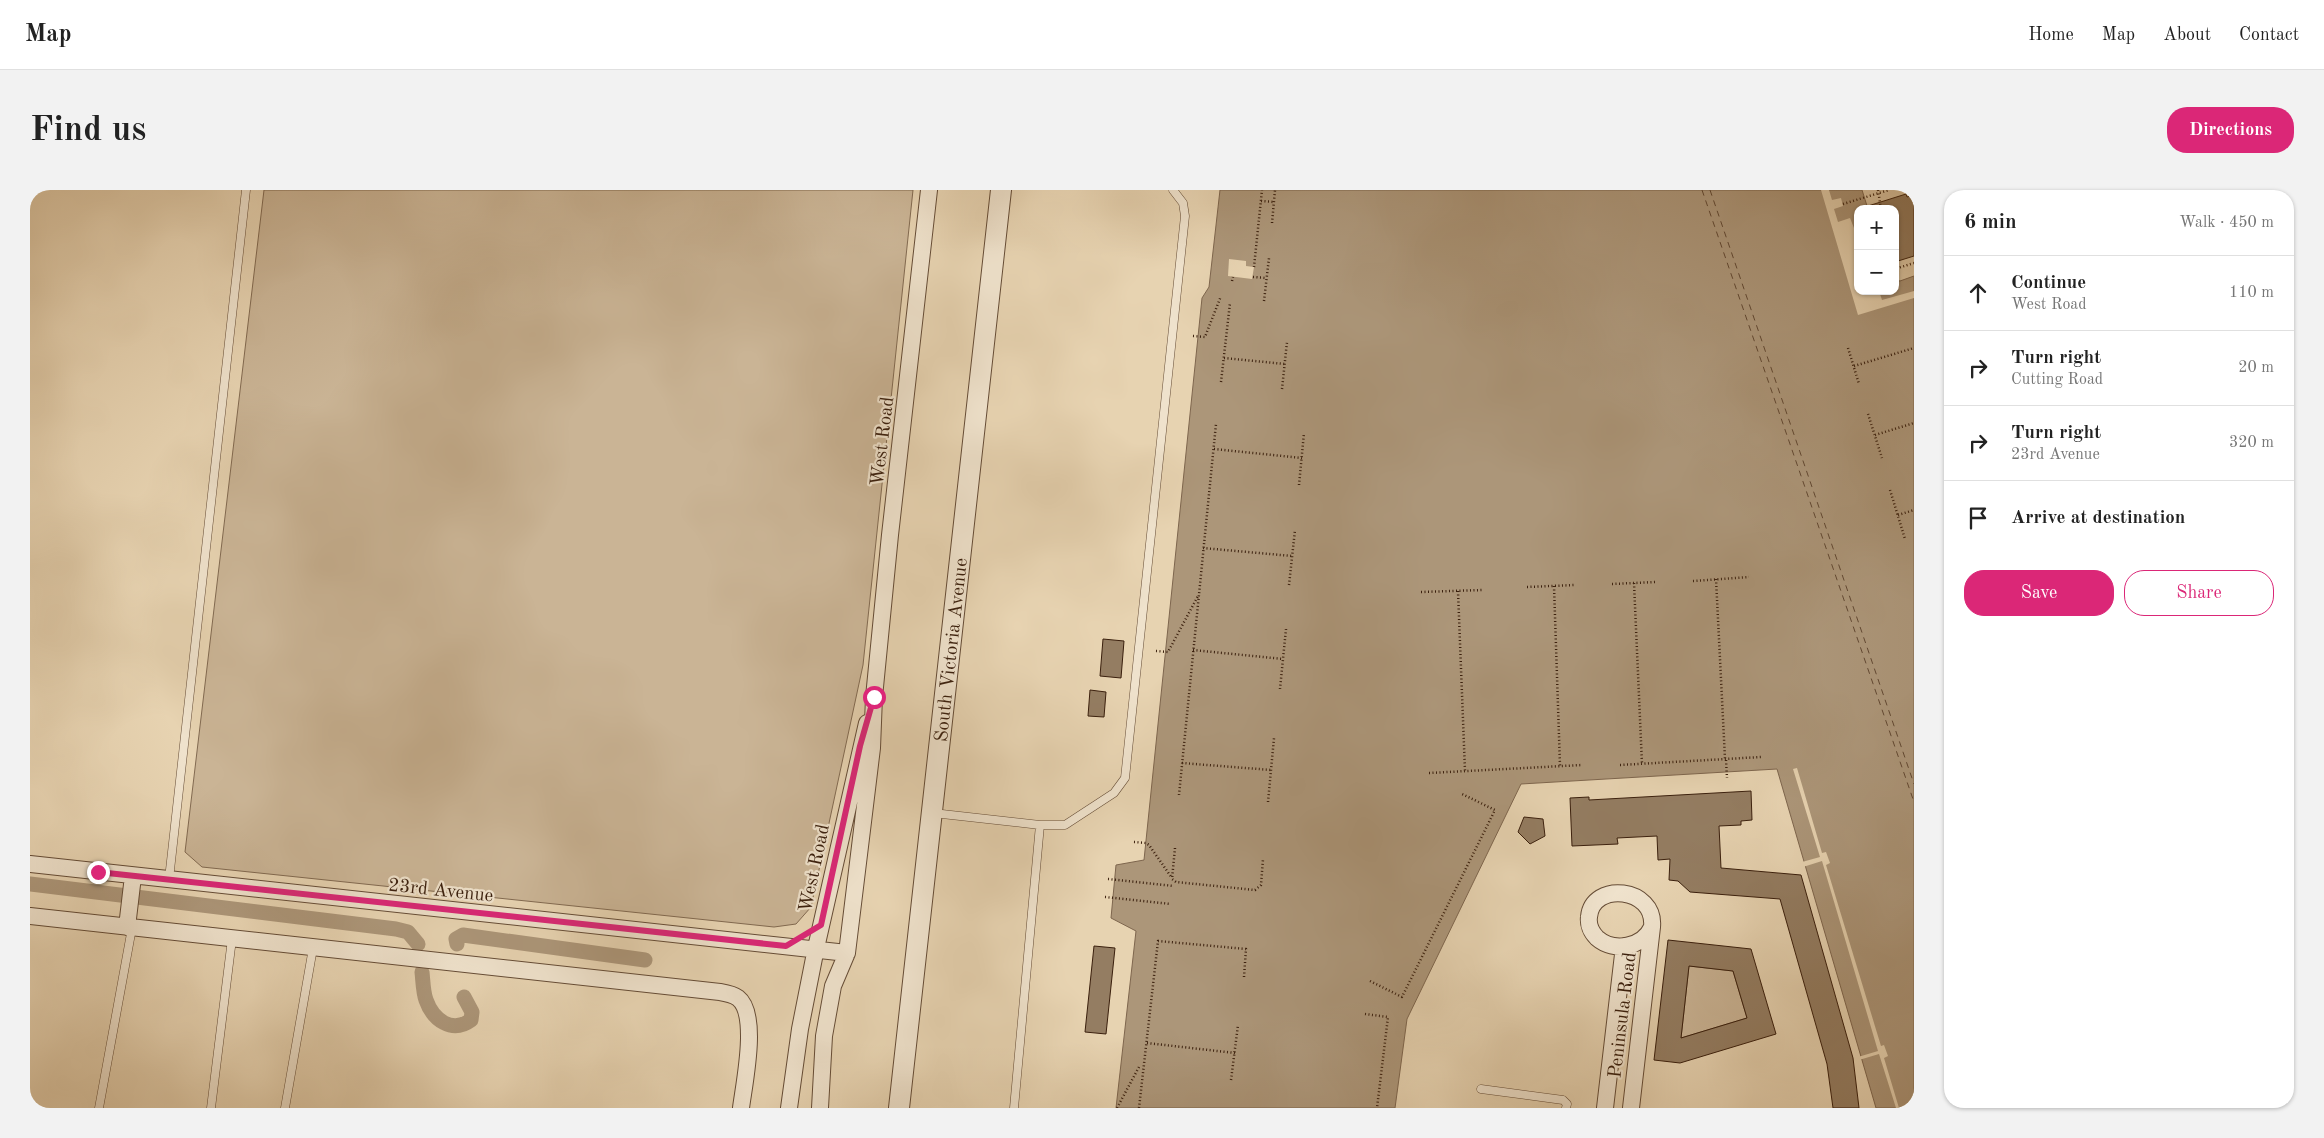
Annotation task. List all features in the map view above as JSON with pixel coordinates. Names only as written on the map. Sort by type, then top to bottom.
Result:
[{"type":"street","name":"West Road","points":[[820,1108],[824,1036],[833,986],[847,953],[872,748],[874,697],[930,190]]},
{"type":"street","name":"South Victoria Avenue","points":[[899,1108],[1001,190]]},
{"type":"street","name":"West Road","points":[[789,1108],[800,1029],[816,948],[860,746],[874,697]]},
{"type":"street","name":"23rd Avenue","points":[[30,864],[132,881],[169,879],[816,948],[847,953]]},
{"type":"street","points":[[130,927],[132,881]]},
{"type":"street","name":"Peninsula Road","points":[[1632,1101],[1652,927],[1651,912],[1643,900],[1637,897],[1609,894],[1596,900],[1588,920],[1593,934],[1604,943],[1624,946],[1639,943],[1645,939],[1652,927]]},
{"type":"street","points":[[30,916],[720,992],[738,998],[743,1004],[749,1024],[741,1108]]},
{"type":"street","points":[[786,946],[821,925]]},
{"type":"street","name":"Peninsula Road","points":[[1605,1108],[1624,946]]},
{"type":"street","points":[[1610,1066],[1635,1069]]},
{"type":"street","points":[[1607,1091],[1632,1101]]},
{"type":"lane","points":[[169,879],[246,190]]},
{"type":"lane","points":[[931,812],[1058,826],[1072,823],[1114,793],[1122,785],[1126,774],[1185,216],[1182,200],[1173,190]]},
{"type":"lane","points":[[1014,1108],[1040,825]]},
{"type":"lane","points":[[99,1108],[130,927]]},
{"type":"lane","points":[[211,1108],[232,939]]},
{"type":"lane","points":[[285,1108],[313,948]]},
{"type":"lane","points":[[1481,1089],[1563,1100],[1567,1104],[1566,1108]]},
{"type":"path","points":[[1254,267],[1262,190]]},
{"type":"path","points":[[1272,223],[1275,190]]},
{"type":"path","points":[[1843,204],[1889,190]]},
{"type":"path","points":[[1878,192],[1880,205]]},
{"type":"path","points":[[1261,201],[1274,202]]},
{"type":"path","points":[[1264,301],[1268,258]]},
{"type":"path","points":[[1899,268],[1914,263]]},
{"type":"path","points":[[1232,282],[1233,276]]},
{"type":"path","points":[[1253,277],[1266,278]]},
{"type":"path","points":[[1192,336],[1205,337],[1221,296]]},
{"type":"path","points":[[1221,382],[1230,303]]},
{"type":"path","points":[[1282,389],[1287,342]]},
{"type":"path","points":[[1848,348],[1859,384]]},
{"type":"path","points":[[1854,366],[1914,348]]},
{"type":"path","points":[[1224,358],[1285,364]]},
{"type":"path","points":[[1868,414],[1882,458]]},
{"type":"path","points":[[1874,435],[1914,423]]},
{"type":"path","points":[[1179,795],[1216,424]]},
{"type":"path","points":[[1299,485],[1304,433]]},
{"type":"path","points":[[1213,449],[1302,458]]},
{"type":"path","points":[[1890,490],[1905,539]]},
{"type":"path","points":[[1898,515],[1914,510]]},
{"type":"path","points":[[1289,585],[1295,530]]},
{"type":"path","points":[[1203,548],[1292,556]]},
{"type":"path","points":[[1693,581],[1750,577]]},
{"type":"path","points":[[1716,579],[1725,759]]},
{"type":"path","points":[[1612,584],[1656,582]]},
{"type":"path","points":[[1634,583],[1642,764]]},
{"type":"path","points":[[1527,587],[1575,585]]},
{"type":"path","points":[[1554,586],[1560,766]]},
{"type":"path","points":[[1421,592],[1482,590]]},
{"type":"path","points":[[1458,591],[1465,771]]},
{"type":"path","points":[[1156,651],[1168,652],[1199,595]]},
{"type":"path","points":[[1280,689],[1286,629]]},
{"type":"path","points":[[1193,650],[1283,659]]},
{"type":"path","points":[[1268,802],[1274,738]]},
{"type":"path","points":[[1725,755],[1726,778]]},
{"type":"path","points":[[1620,765],[1761,757]]},
{"type":"path","points":[[1182,762],[1271,770]]},
{"type":"path","points":[[1429,773],[1582,765]]},
{"type":"path","points":[[1370,981],[1402,997],[1495,810],[1462,794]]},
{"type":"path","points":[[1134,842],[1149,845],[1176,882],[1255,890],[1260,885],[1263,859]]},
{"type":"path","points":[[1172,879],[1175,848]]},
{"type":"path","points":[[1108,879],[1174,886]]},
{"type":"path","points":[[1105,897],[1171,904]]},
{"type":"path","points":[[1139,1108],[1158,941],[1246,949],[1244,978]]},
{"type":"path","points":[[1366,1014],[1388,1017],[1378,1108]]},
{"type":"path","points":[[1232,1080],[1238,1025]]},
{"type":"path","points":[[1146,1043],[1235,1053]]},
{"type":"path","points":[[1118,1108],[1140,1067]]},
{"type":"shaded area","points":[[264,190],[913,190],[863,665],[811,907],[796,924],[774,927],[202,867],[185,852]]},
{"type":"shaded area","points":[[1220,190],[1862,190],[1867,205],[1854,205],[1854,295],[1899,295],[1899,281],[1914,276],[1914,1108],[1876,1108],[1777,769],[1521,784],[1407,1019],[1395,1108],[1116,1108],[1136,931],[1111,918],[1116,865],[1144,860],[1202,298],[1209,287]]},
{"type":"shaded area","points":[[1689,966],[1733,971],[1747,1018],[1681,1038]]},
{"type":"pier","points":[[1821,190],[1829,190],[1832,200],[1841,198],[1843,206],[1834,209],[1838,222],[1850,218],[1854,228],[1854,295],[1880,295],[1882,300],[1914,291],[1914,298],[1858,315]]},
{"type":"pier","points":[[1229,259],[1246,261],[1246,266],[1254,267],[1252,279],[1228,276]]},
{"type":"pier","points":[[1797,768],[1822,853],[1826,852],[1830,863],[1826,865],[1881,1046],[1884,1045],[1888,1056],[1884,1058],[1899,1108],[1896,1108],[1879,1054],[1859,1060],[1858,1057],[1878,1051],[1822,861],[1803,867],[1802,862],[1820,857],[1793,769]]},
{"type":"building","points":[[1906,194],[1907,197],[1914,195],[1914,256],[1899,261],[1899,205],[1871,205]]},
{"type":"building","points":[[1103,639],[1124,641],[1121,678],[1100,676]]},
{"type":"building","points":[[1090,690],[1106,692],[1104,717],[1088,716]]},
{"type":"building","points":[[1751,791],[1752,820],[1741,821],[1741,825],[1719,826],[1721,868],[1801,875],[1853,1058],[1859,1108],[1833,1108],[1827,1064],[1780,899],[1690,892],[1678,881],[1669,880],[1670,859],[1658,860],[1657,836],[1617,838],[1618,844],[1572,846],[1570,798],[1589,797],[1589,800]]},
{"type":"building","points":[[1524,817],[1543,819],[1545,836],[1530,844],[1518,832]]},
{"type":"building","points":[[1668,940],[1751,949],[1776,1034],[1680,1063],[1654,1060]],"holes":[[[1689,966],[1733,971],[1747,1018],[1681,1038]]]},
{"type":"building","points":[[1094,946],[1115,948],[1106,1034],[1085,1032]]},
{"type":"waterway","points":[[30,884],[396,929],[408,932],[418,944]]},
{"type":"waterway","points":[[457,944],[456,939],[463,935],[645,960]]},
{"type":"waterway","points":[[422,972],[424,990],[429,1007],[433,1014],[444,1023],[457,1026],[471,1020],[472,1012],[464,997]]},
{"type":"ferry route","points":[[1702,190],[1914,802]]},
{"type":"ferry route","points":[[1710,190],[1914,784]]},
{"type":"route","points":[[98,872],[786,946],[821,925],[860,746],[874,697]]}]
